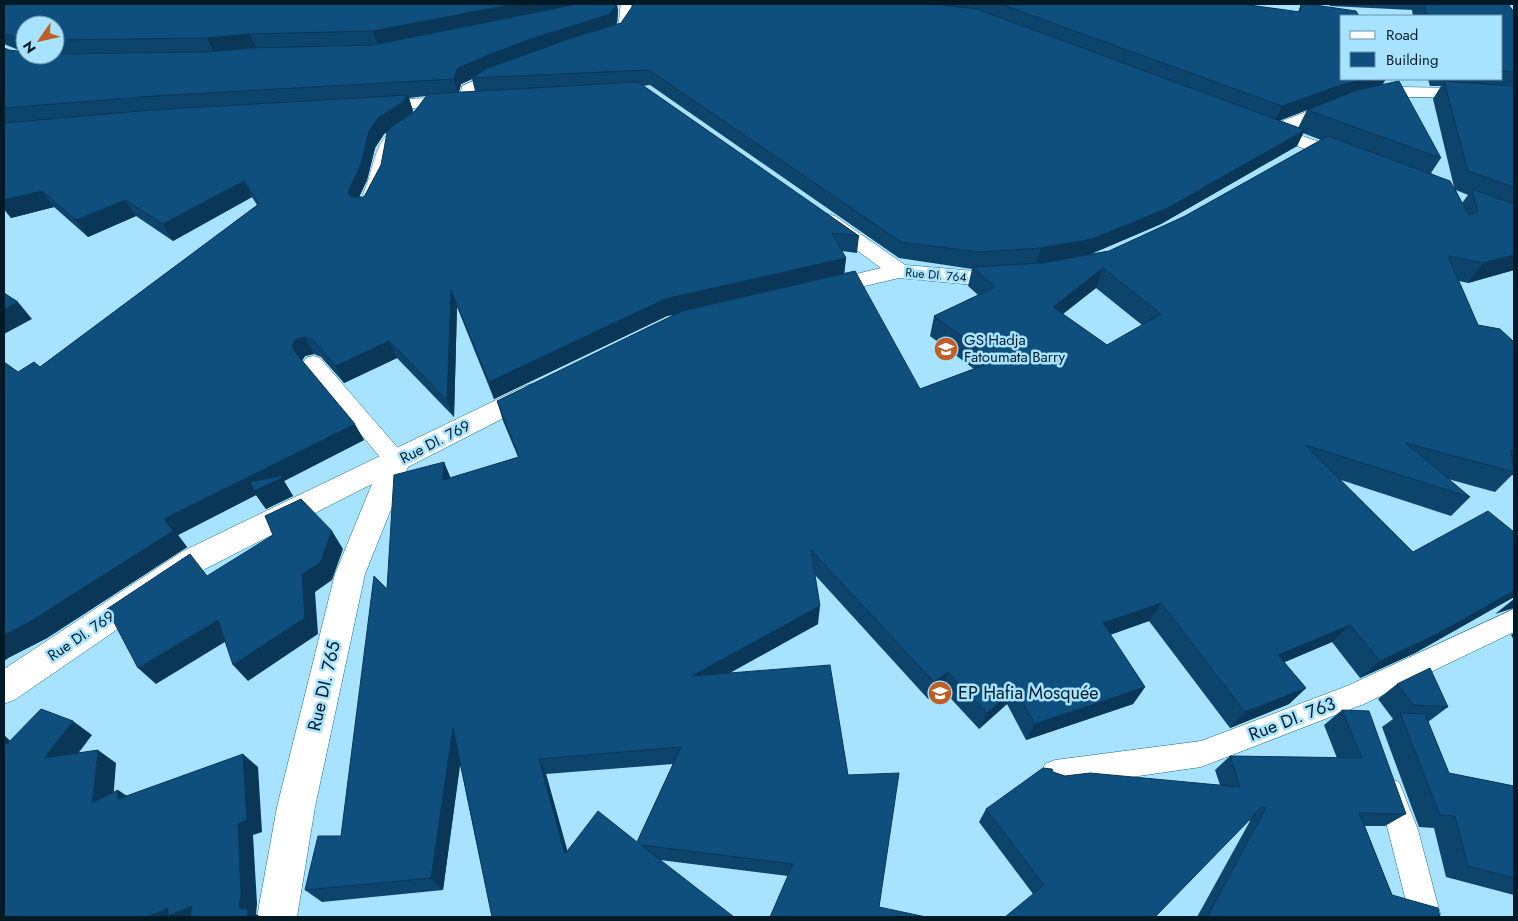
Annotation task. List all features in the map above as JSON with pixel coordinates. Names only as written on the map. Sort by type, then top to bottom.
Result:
[{"type":"street","points":[[1274,131],[1366,98],[1426,91],[1514,98]]},
{"type":"street","points":[[353,106],[484,101]]},
{"type":"street","points":[[1249,121],[1360,163]]},
{"type":"street","points":[[1290,161],[1315,146]]},
{"type":"street","name":"Rue DI. 764","points":[[813,210],[899,271],[975,278],[1027,275]]},
{"type":"street","points":[[802,294],[899,271]]},
{"type":"street","name":"Rue DI. 769","points":[[4,688],[194,560],[552,382]]},
{"type":"street","name":"Rue DI. 765","points":[[277,917],[296,807],[350,574],[396,461]]},
{"type":"lane","points":[[599,38],[618,33],[626,21],[625,7],[632,4]]},
{"type":"lane","points":[[466,102],[467,89],[511,69]]},
{"type":"lane","points":[[364,209],[377,181],[384,148],[390,139],[414,122],[428,104]]},
{"type":"lane","points":[[313,363],[396,461]]},
{"type":"lane","name":"Rue DI. 763","points":[[1055,774],[1202,754],[1355,695],[1514,620]]},
{"type":"lane","points":[[1355,695],[1364,722]]},
{"type":"lane","points":[[1380,767],[1403,830],[1426,917]]},
{"type":"building","points":[[4,4],[514,4],[373,31],[250,34],[207,38],[65,40],[65,15],[15,15],[15,38],[4,33]]},
{"type":"building","points":[[577,4],[615,4],[615,8],[608,15],[537,37],[457,69],[454,79],[155,96],[4,108],[4,48],[15,51],[15,65],[65,65],[65,54],[207,52],[250,48],[373,45]]},
{"type":"building","points":[[632,4],[933,4],[977,9],[1305,130],[1168,208],[1092,239],[1041,248],[979,252],[901,242],[649,70],[471,78],[488,68],[574,37],[621,23],[632,7]]},
{"type":"building","points":[[1000,4],[1242,4],[1300,12],[1301,4],[1308,4],[1356,11],[1358,15],[1340,15],[1340,80],[1360,80],[1282,106]]},
{"type":"building","points":[[1424,4],[1508,4],[1514,12],[1514,72],[1503,71],[1503,15],[1427,15]]},
{"type":"building","points":[[1399,81],[1441,158],[1307,110],[1357,90]]},
{"type":"building","points":[[1444,81],[1514,86],[1514,187],[1468,171]]},
{"type":"building","points":[[638,82],[859,236],[832,233],[846,258],[665,299],[489,382],[451,290],[447,400],[389,341],[336,366],[313,340],[305,337],[296,339],[292,345],[295,352],[355,424],[164,519],[173,531],[28,623],[4,635],[4,362],[18,372],[34,362],[40,367],[259,204],[244,181],[163,224],[125,200],[76,220],[42,191],[4,200],[4,123],[152,110],[408,95],[403,102],[378,118],[369,131],[361,164],[348,192],[351,197],[364,197],[381,165],[387,133],[391,127],[415,111],[428,94]]},
{"type":"building","points":[[1328,136],[1450,181],[1469,215],[1478,212],[1472,189],[1514,204],[1514,255],[1483,263],[1448,256],[1478,325],[1500,329],[1514,342],[1514,451],[1511,450],[1514,472],[1406,443],[1470,497],[1305,445],[1413,552],[1488,511],[1514,532],[1514,591],[1435,635],[1380,661],[1350,625],[1278,655],[1306,688],[1245,712],[1161,603],[1103,623],[1145,687],[1035,724],[1015,688],[987,713],[948,672],[934,682],[811,550],[820,606],[692,676],[830,665],[848,775],[899,773],[879,907],[926,917],[770,917],[793,864],[641,845],[734,917],[492,917],[453,728],[431,878],[305,890],[318,836],[341,836],[374,576],[387,589],[394,475],[444,462],[443,480],[519,457],[497,401],[682,311],[855,271],[920,389],[995,361],[934,316],[995,287],[973,267],[1042,263],[1109,251],[1185,216]],"holes":[[[1103,268],[1161,314],[1107,345],[1053,307]],[[681,747],[637,842],[598,811],[565,854],[539,759]]]},
{"type":"building","points":[[4,293],[18,302],[4,309]]},
{"type":"building","points":[[280,476],[282,478],[254,491],[250,482]]},
{"type":"building","points":[[301,499],[332,531],[320,563],[302,574],[305,618],[233,665],[218,620],[138,668],[107,609],[190,554],[207,576],[273,535],[265,516]]},
{"type":"building","points":[[1430,668],[1448,707],[1414,705],[1397,684]]},
{"type":"building","points":[[41,709],[73,721],[44,758],[98,750],[92,803],[118,790],[118,799],[243,754],[247,820],[238,824],[241,894],[239,907],[240,909],[248,909],[247,917],[190,917],[192,906],[168,916],[168,908],[147,917],[4,917],[4,741],[7,744]]},
{"type":"building","points":[[1342,710],[1369,711],[1406,814],[1359,813],[1392,895],[1438,908],[1440,917],[1207,917],[1266,808],[1263,806],[1155,917],[1005,917],[1044,885],[986,809],[1043,768],[1052,769],[1053,772],[1065,776],[1090,773],[1240,787],[1230,756],[1362,758]]},
{"type":"building","points":[[1400,713],[1425,714],[1449,773],[1514,786],[1514,878],[1468,866],[1455,816],[1440,815]]},
{"type":"place","name":"GS Hadja Fatoumata Barry","points":[[946,349]]},
{"type":"place","name":"EP Hafia Mosquée","points":[[940,693]]}]
